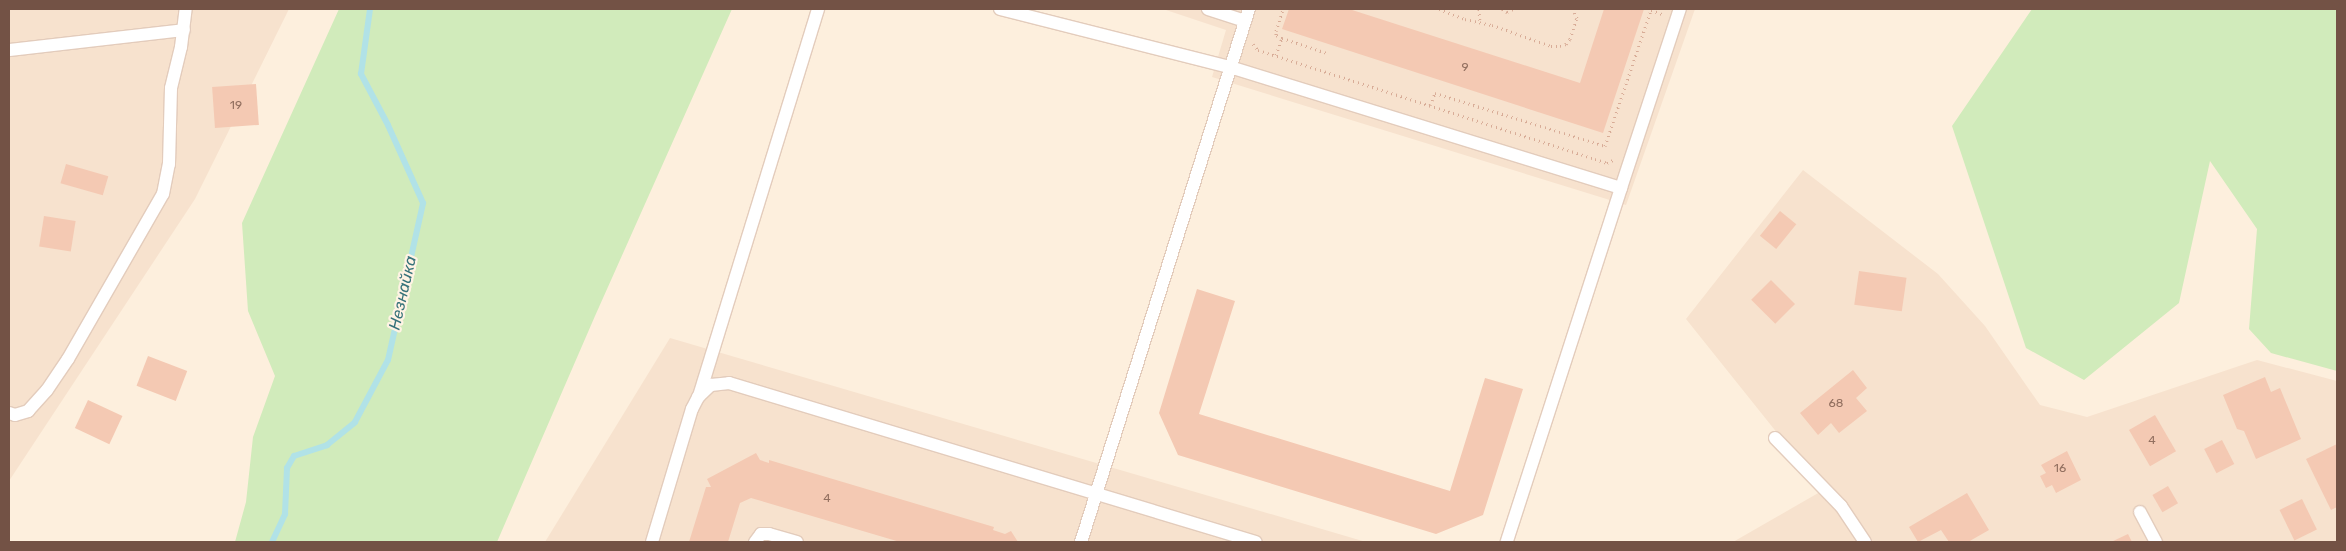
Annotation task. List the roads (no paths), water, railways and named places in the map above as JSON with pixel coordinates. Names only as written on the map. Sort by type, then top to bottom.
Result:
[{"type":"lane","points":[[9,413],[15,415],[28,410],[47,390],[68,359],[163,194],[169,164],[171,88],[184,30],[186,9]]},
{"type":"lane","points":[[652,542],[818,9]]},
{"type":"lane","points":[[1000,9],[1230,67],[1621,188]]},
{"type":"lane","points":[[1082,542],[1247,15],[1208,9]]},
{"type":"lane","points":[[1508,542],[1680,9]]},
{"type":"lane","points":[[9,50],[184,30]]},
{"type":"lane","points":[[698,397],[711,385],[729,383],[1256,542]]},
{"type":"lane","points":[[1775,438],[1842,506],[1865,542]]},
{"type":"lane","points":[[2140,512],[2156,542]]},
{"type":"lane","points":[[755,542],[761,534],[769,534],[797,542]]},
{"type":"waterway","name":"Незнайка","points":[[272,542],[285,514],[287,468],[294,456],[327,445],[355,422],[388,360],[423,203],[388,125],[361,74],[370,9]]}]
